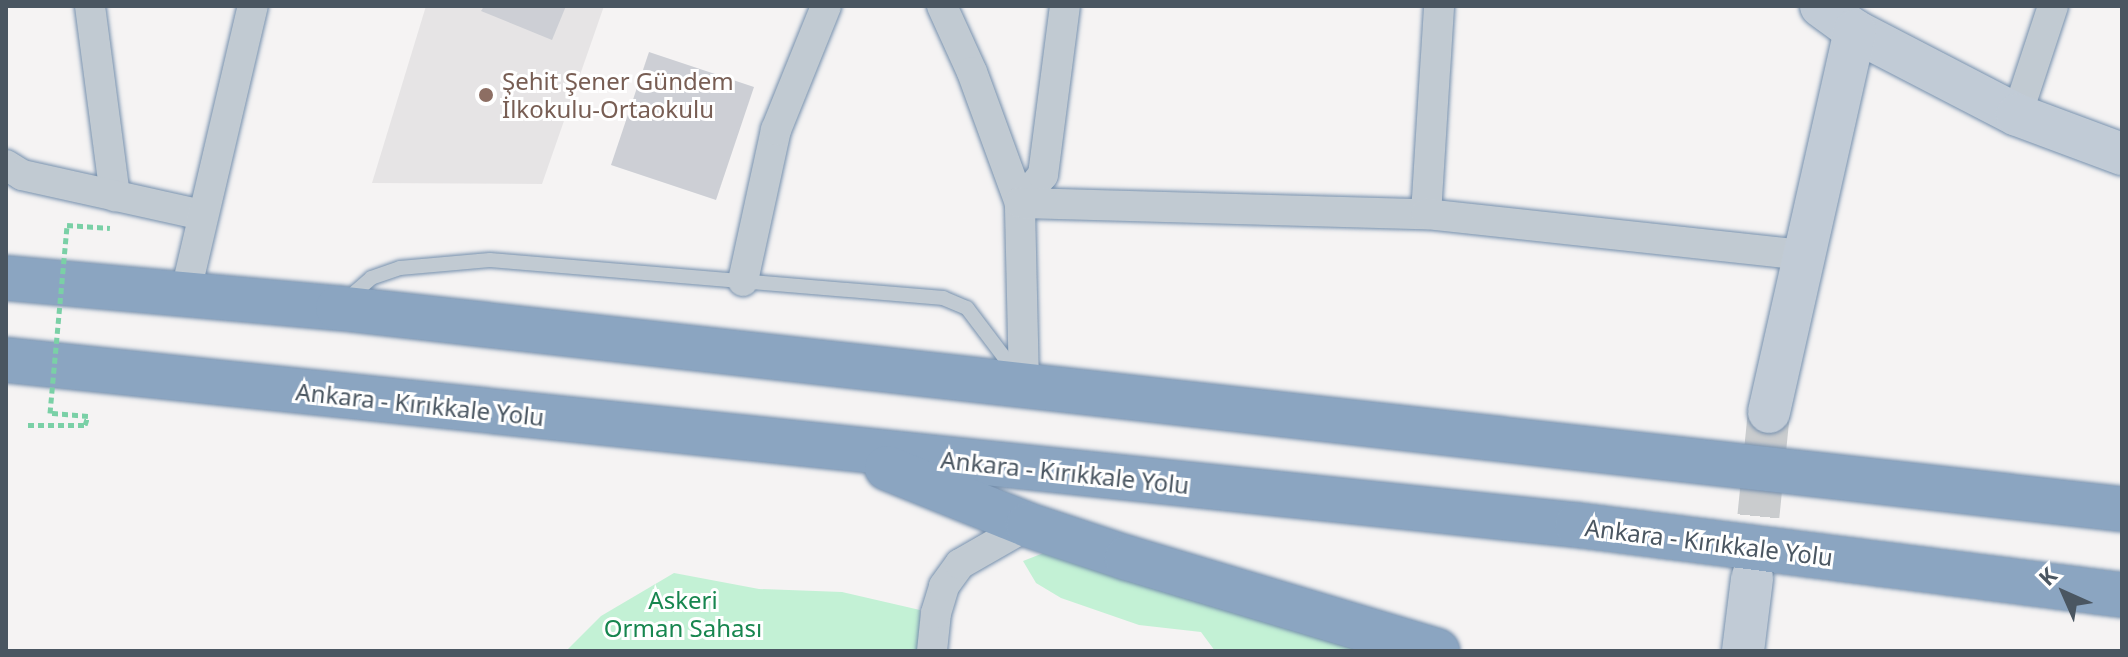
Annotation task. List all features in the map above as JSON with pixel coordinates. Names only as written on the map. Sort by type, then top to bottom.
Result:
[{"type":"highway","points":[[6,278],[338,308],[2122,509]]},
{"type":"highway","name":"Ankara - Kırıkkale Yolu","points":[[6,360],[1577,525],[2122,595]]},
{"type":"highway","points":[[841,449],[1028,525],[1437,651]]},
{"type":"street","points":[[90,6],[115,196]]},
{"type":"street","points":[[185,295],[253,6]]},
{"type":"street","points":[[743,281],[776,130],[826,6]]},
{"type":"street","points":[[942,6],[972,72],[1020,203],[1024,384]]},
{"type":"street","points":[[1020,203],[1043,175],[1065,6]]},
{"type":"street","points":[[1426,214],[1439,6]]},
{"type":"street","points":[[1821,6],[1855,31],[2017,115],[2122,154]]},
{"type":"street","points":[[2017,115],[2053,6]]},
{"type":"street","points":[[1769,412],[1855,31]]},
{"type":"street","points":[[6,165],[22,175],[202,215]]},
{"type":"street","points":[[1020,203],[1426,214],[1806,255]]},
{"type":"street","points":[[932,651],[936,613],[944,586],[960,564],[1028,525]]},
{"type":"street","points":[[1743,651],[1752,579]]},
{"type":"lane","points":[[338,308],[371,278],[400,268],[490,260],[943,298],[967,308],[1024,384]]},
{"type":"path","points":[[28,425],[85,425],[88,416],[50,413],[67,225],[113,228]]},
{"type":"shaded area","name":"Şehit Şener Gündem İlkokulu-Ortaokulu","points":[[426,6],[604,6],[542,184],[372,183]]},
{"type":"green space","points":[[1046,552],[1393,651],[1215,651],[1201,632],[1139,625],[1061,598],[1036,583],[1023,561]]},
{"type":"green space","name":"Askeri Orman Sahası","points":[[674,573],[759,589],[842,592],[920,610],[920,651],[566,651],[601,616]]},
{"type":"building","name":"Şehit Şener Gündem İlkokulu-Ortaokulu","points":[[484,6],[566,6],[552,40],[481,11]]},
{"type":"building","points":[[649,52],[754,87],[716,200],[611,165]]},
{"type":"tunnel","points":[[1752,579],[1769,412]]},
{"type":"place","name":"Şehit Şener Gündem İlkokulu-Ortaokulu","points":[[486,95]]}]
